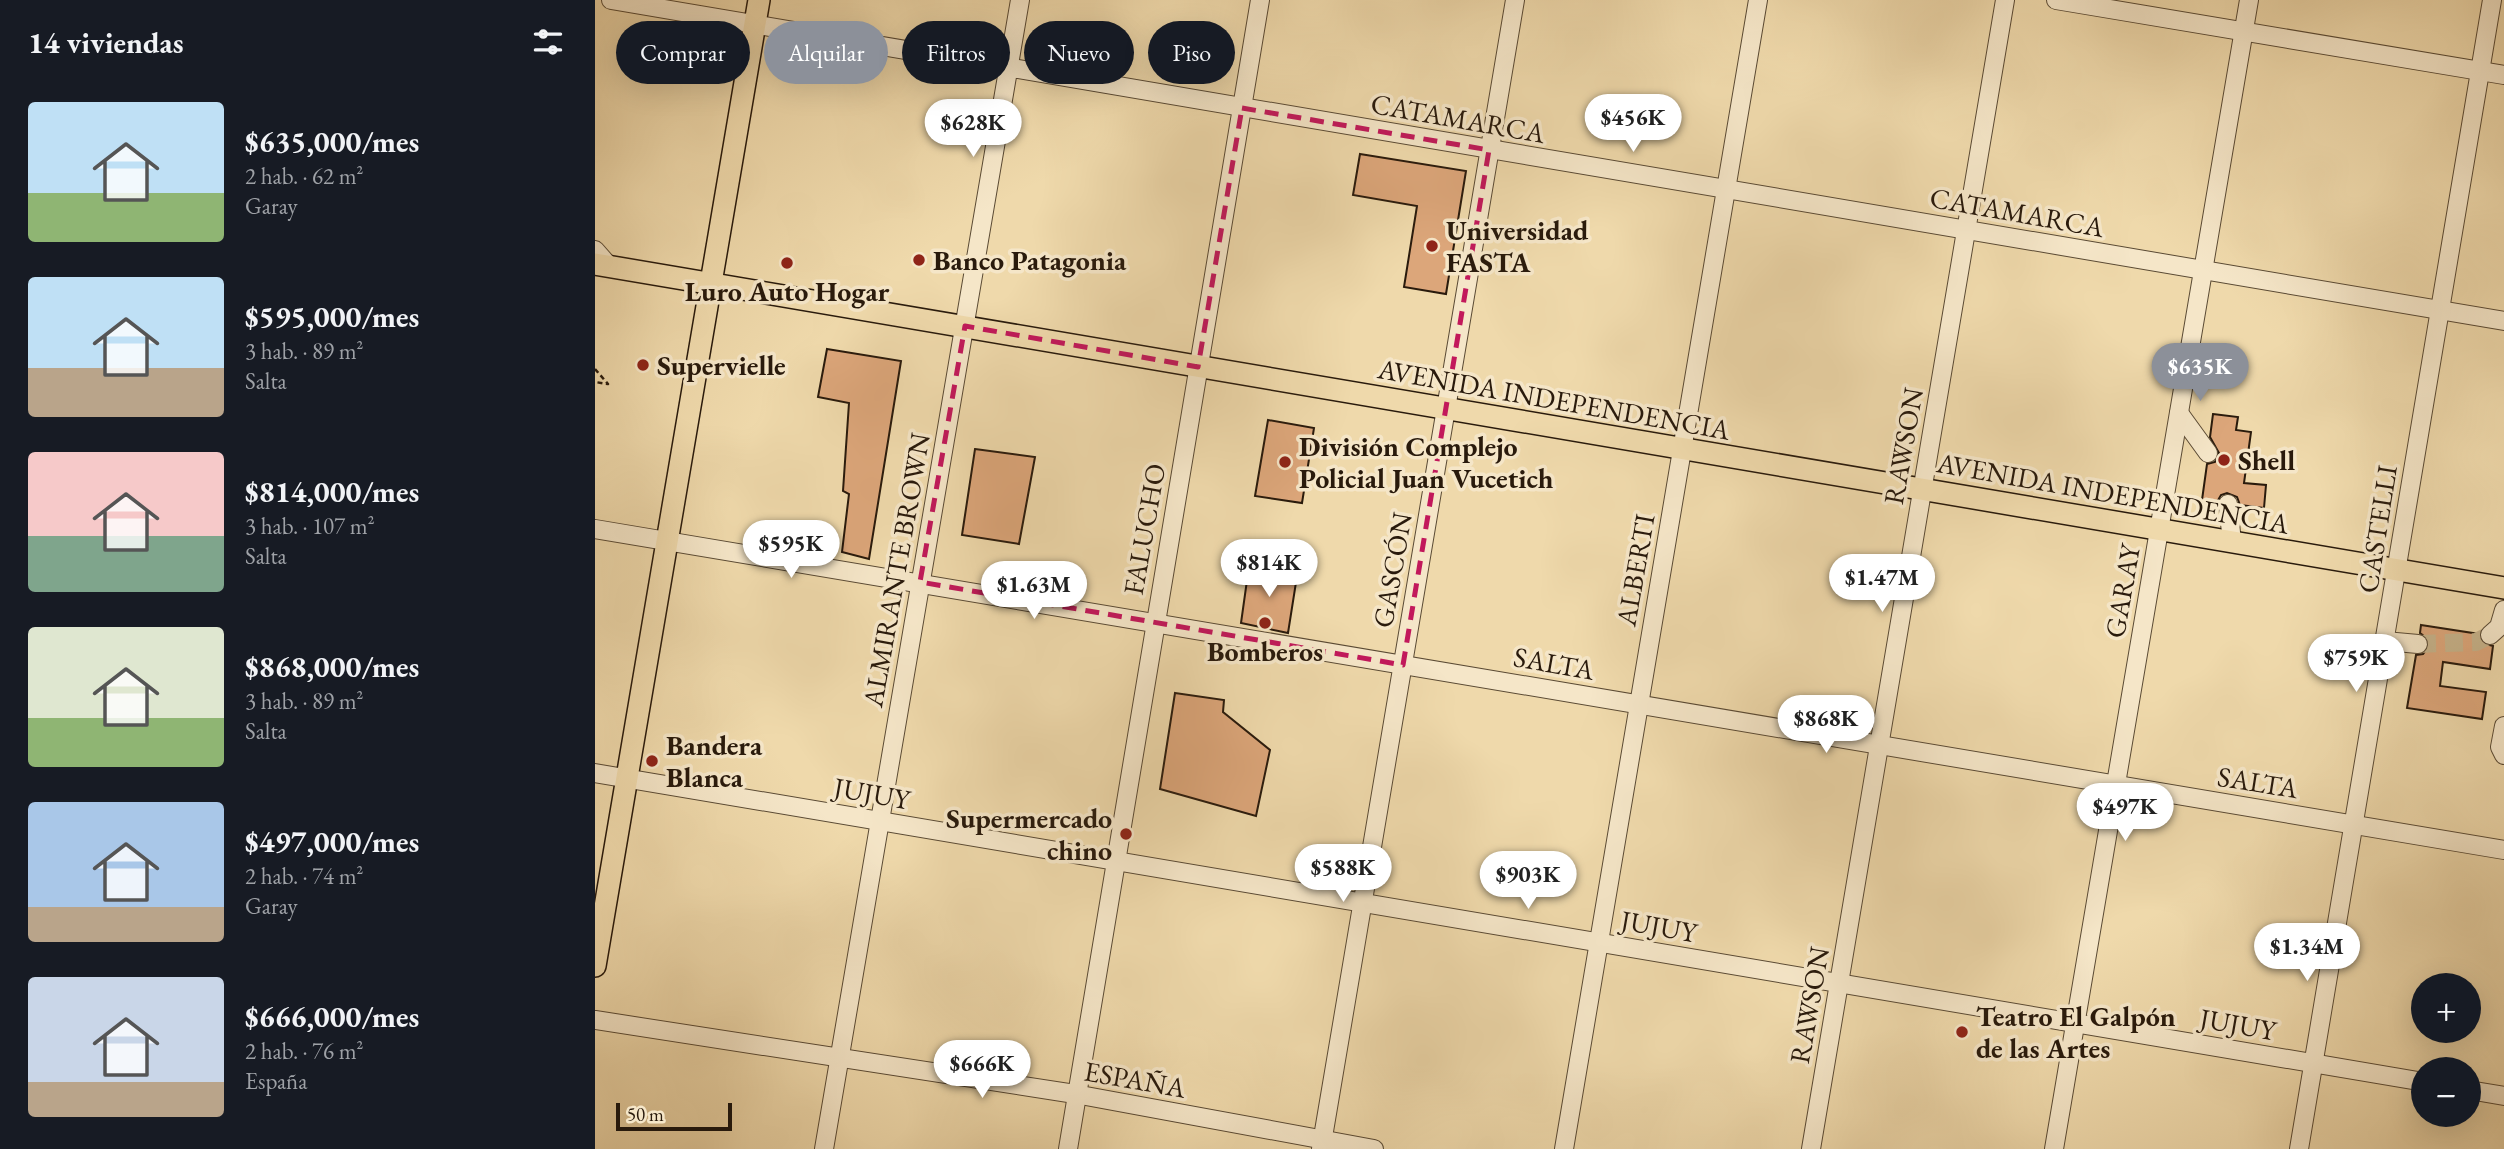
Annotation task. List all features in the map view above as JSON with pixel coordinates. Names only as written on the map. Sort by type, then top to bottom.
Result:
[{"type":"main road","points":[[595,966],[759,0]]},
{"type":"main road","name":"AVENIDA INDEPENDENCIA","points":[[602,265],[2504,588]]},
{"type":"street","name":"CATAMARCA","points":[[611,0],[902,50]]},
{"type":"street","name":"ALMIRANTE BROWN","points":[[1010,57],[1020,0]]},
{"type":"street","name":"FALUCHO","points":[[1068,1149],[1075,1094],[1261,0]]},
{"type":"street","name":"GASCÓN","points":[[1322,1145],[1515,0]]},
{"type":"street","name":"ALBERTI","points":[[1564,1149],[1758,0]]},
{"type":"street","name":"RAWSON","points":[[1811,1149],[2005,0]]},
{"type":"street","points":[[2056,0],[2504,75]]},
{"type":"street","name":"GARAY","points":[[2054,1149],[2249,0]]},
{"type":"street","name":"CASTELLI","points":[[2299,1149],[2492,0]]},
{"type":"street","name":"CATAMARCA","points":[[1010,68],[2504,321]]},
{"type":"street","name":"ALMIRANTE BROWN","points":[[824,1149],[1005,84]]},
{"type":"street","points":[[595,250],[602,265]]},
{"type":"street","points":[[2179,413],[2208,453]]},
{"type":"street","points":[[2228,504],[2232,542]]},
{"type":"street","name":"SALTA","points":[[598,525],[667,541],[2504,850]]},
{"type":"street","points":[[2490,635],[2498,627],[2504,610]]},
{"type":"street","points":[[2385,641],[2418,644]]},
{"type":"street","points":[[2504,726],[2500,747],[2504,755]]},
{"type":"street","name":"JUJUY","points":[[595,773],[2411,1080]]},
{"type":"street","name":"ESPAÑA","points":[[595,1020],[1075,1094],[1322,1145],[1374,1149]]},
{"type":"street","points":[[2481,1092],[2504,1096]]},
{"type":"path","points":[[595,369],[608,384],[595,382]]},
{"type":"highlighted area","points":[[1242,108],[1489,150],[1403,665],[920,582],[965,326],[1198,367]]},
{"type":"building","name":"Universidad FASTA","points":[[1360,154],[1466,171],[1446,294],[1404,287],[1417,206],[1353,195]]},
{"type":"building","points":[[827,349],[901,361],[869,559],[842,552],[849,494],[843,491],[849,403],[818,397]]},
{"type":"building","points":[[2213,414],[2238,417],[2236,430],[2251,432],[2244,483],[2266,485],[2264,508],[2240,505],[2237,497],[2227,493],[2221,495],[2217,502],[2202,500],[2207,464],[2215,462],[2219,453],[2210,437]]},
{"type":"building","name":"División Complejo Policial Juan Vucetich","points":[[1268,420],[1314,428],[1302,503],[1255,496]]},
{"type":"building","points":[[975,449],[1035,457],[1019,544],[962,535]]},
{"type":"building","points":[[1249,566],[1297,576],[1288,633],[1241,623]]},
{"type":"building","points":[[2421,625],[2479,634],[2482,643],[2493,646],[2490,669],[2443,662],[2440,686],[2486,692],[2482,719],[2407,708],[2416,655],[2423,654],[2429,646],[2428,639],[2420,633]]},
{"type":"building","points":[[1175,693],[1224,700],[1223,712],[1270,750],[1256,816],[1160,789]]},
{"type":"tunnel","points":[[2418,644],[2476,642],[2490,635]]},
{"type":"place","name":"Universidad FASTA","points":[[1432,246]]},
{"type":"place","name":"Banco Patagonia","points":[[919,260]]},
{"type":"place","name":"Luro Auto Hogar","points":[[787,263]]},
{"type":"place","name":"Supervielle","points":[[643,365]]},
{"type":"place","name":"Shell","points":[[2224,460]]},
{"type":"place","name":"División Complejo Policial Juan Vucetich","points":[[1285,462]]},
{"type":"place","name":"Bomberos","points":[[1265,623]]},
{"type":"place","name":"Bandera Blanca","points":[[652,761]]},
{"type":"place","name":"Supermercado chino","points":[[1126,834]]},
{"type":"place","name":"Teatro El Galpón de las Artes","points":[[1962,1032]]}]
